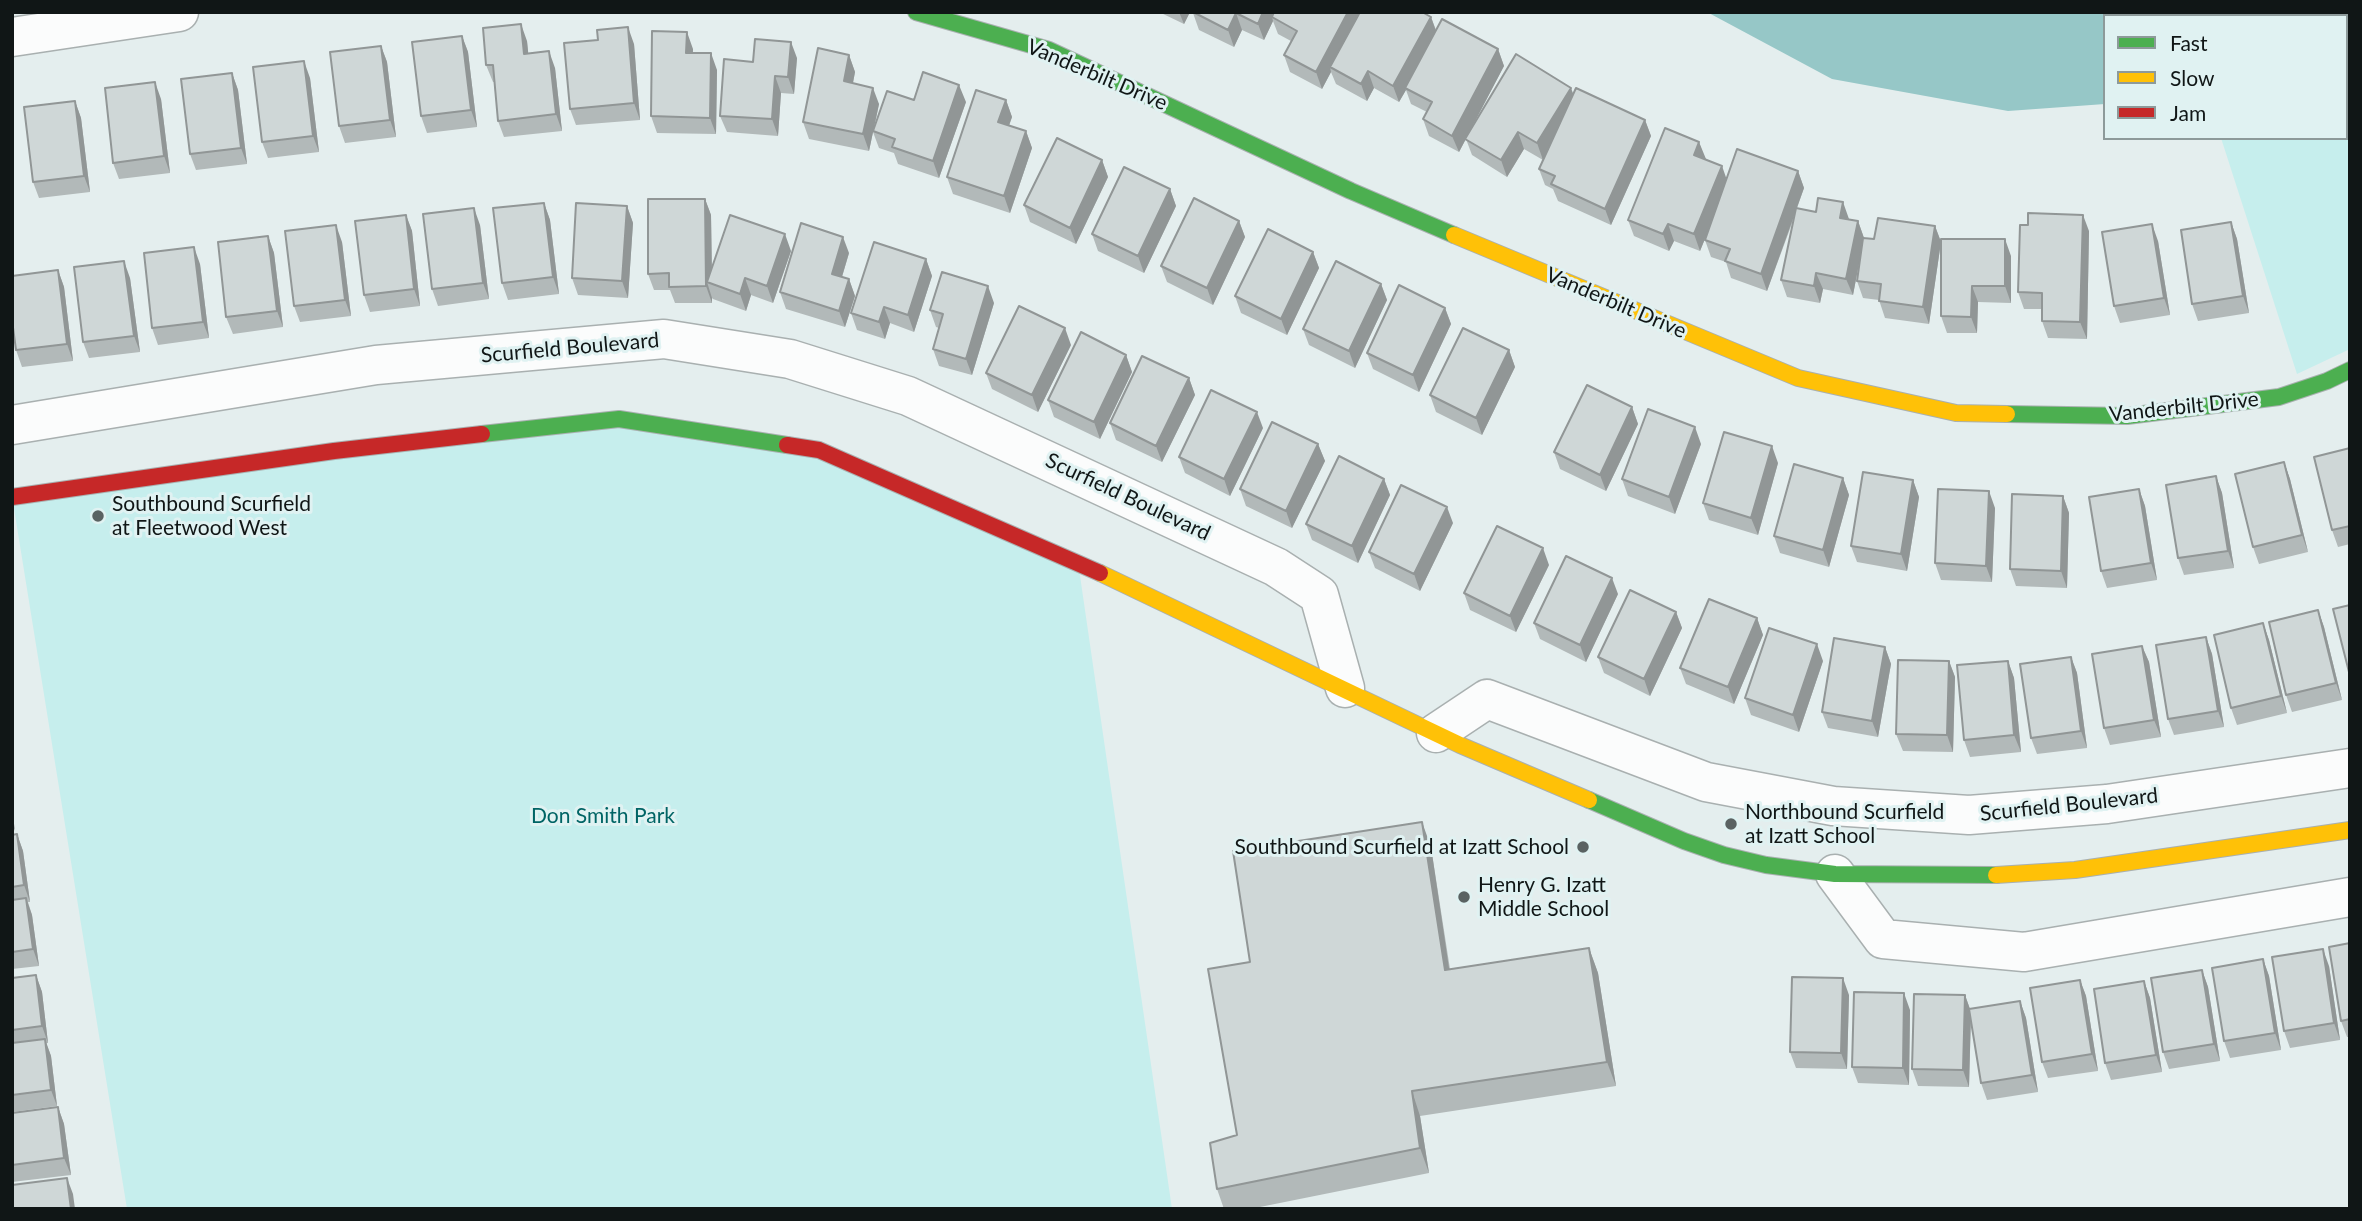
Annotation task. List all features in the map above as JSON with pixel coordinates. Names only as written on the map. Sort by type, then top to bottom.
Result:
[{"type":"street","points":[[12,37],[178,12]]},
{"type":"street","name":"Vanderbilt Drive","points":[[916,12],[1049,50],[1350,191],[1798,378],[1956,414],[2127,416],[2279,397],[2327,381],[2350,370]]},
{"type":"street","name":"Scurfield Boulevard","points":[[12,425],[376,365],[664,339],[790,359],[908,396],[1276,567],[1319,595],[1345,688]]},
{"type":"street","points":[[12,496],[334,451],[619,419],[819,450],[1079,562],[1436,733],[1684,841],[1724,855],[1835,874],[1977,876],[2075,870],[2350,830]]},
{"type":"street","name":"Scurfield Boulevard","points":[[1436,733],[1487,699],[1706,782],[1833,806],[1969,815],[2108,804],[2350,768]]},
{"type":"street","points":[[1835,874],[1883,939],[2024,952],[2350,897]]},
{"type":"green space","points":[[2348,48],[2350,349],[2297,374],[2222,140],[2348,140]]},
{"type":"green space","name":"Don Smith Park","points":[[619,419],[819,450],[1078,562],[1172,1209],[127,1209],[12,496]]},
{"type":"shaded area","points":[[1707,12],[2222,14],[2103,14],[2103,104],[2008,111],[1832,79]]},
{"type":"building","points":[[1193,12],[1263,12],[1258,24],[1236,13],[1228,30]]},
{"type":"building","points":[[1274,12],[1348,12],[1316,72],[1284,55],[1297,31],[1272,17]]},
{"type":"building","points":[[1360,12],[1422,12],[1431,17],[1393,86],[1368,71],[1361,84],[1330,67]]},
{"type":"building","points":[[1442,19],[1498,49],[1452,136],[1423,119],[1432,102],[1405,88]]},
{"type":"building","points":[[521,24],[524,54],[549,51],[556,114],[498,121],[493,65],[486,65],[483,28]]},
{"type":"building","points":[[628,27],[634,103],[570,109],[564,43],[598,40],[597,30]]},
{"type":"building","points":[[652,31],[687,32],[686,53],[711,53],[710,118],[651,116]]},
{"type":"building","points":[[462,36],[471,110],[421,116],[412,42]]},
{"type":"building","points":[[755,39],[791,42],[788,77],[775,76],[772,119],[720,116],[724,59],[753,62]]},
{"type":"building","points":[[381,46],[390,120],[339,126],[330,52]]},
{"type":"building","points":[[818,48],[849,55],[844,81],[873,88],[863,134],[803,122]]},
{"type":"building","points":[[1516,54],[1571,88],[1537,143],[1518,132],[1501,160],[1465,139]]},
{"type":"building","points":[[304,61],[313,136],[262,142],[253,67]]},
{"type":"building","points":[[923,72],[959,85],[933,161],[892,147],[895,139],[873,131],[887,91],[914,100]]},
{"type":"building","points":[[232,73],[241,148],[190,154],[181,79]]},
{"type":"building","points":[[155,82],[164,156],[113,163],[105,88]]},
{"type":"building","points":[[1576,88],[1645,120],[1605,209],[1551,184],[1555,176],[1539,169]]},
{"type":"building","points":[[976,90],[1006,100],[998,122],[1026,131],[1004,196],[947,177]]},
{"type":"building","points":[[75,101],[84,176],[33,182],[24,107]]},
{"type":"building","points":[[1665,128],[1699,142],[1694,155],[1722,166],[1694,234],[1668,224],[1663,234],[1628,220]]},
{"type":"building","points":[[1057,138],[1102,160],[1070,228],[1024,205]]},
{"type":"building","points":[[1737,149],[1798,171],[1761,274],[1725,261],[1730,249],[1705,240]]},
{"type":"building","points":[[1124,167],[1170,189],[1138,256],[1092,234]]},
{"type":"building","points":[[1194,198],[1239,221],[1207,288],[1161,266]]},
{"type":"building","points":[[1818,198],[1843,202],[1840,218],[1858,221],[1846,279],[1816,273],[1814,286],[1781,280],[1796,208],[1816,212]]},
{"type":"building","points":[[648,199],[705,199],[706,286],[669,287],[669,273],[648,274]]},
{"type":"building","points":[[544,203],[553,277],[502,283],[493,208]]},
{"type":"building","points":[[576,203],[627,206],[622,281],[572,278]]},
{"type":"building","points":[[474,208],[483,283],[432,289],[423,214]]},
{"type":"building","points":[[2028,213],[2083,215],[2080,322],[2042,321],[2042,293],[2018,292],[2020,225],[2028,225]]},
{"type":"building","points":[[406,215],[414,289],[364,295],[355,221]]},
{"type":"building","points":[[730,215],[785,234],[767,286],[745,278],[740,294],[707,282]]},
{"type":"building","points":[[1878,218],[1935,226],[1923,307],[1879,301],[1881,284],[1857,281],[1863,238],[1874,239]]},
{"type":"building","points":[[2231,222],[2243,296],[2192,304],[2181,230]]},
{"type":"building","points":[[801,223],[843,237],[832,274],[849,279],[839,311],[780,292]]},
{"type":"building","points":[[2152,224],[2164,298],[2114,306],[2102,232]]},
{"type":"building","points":[[336,225],[345,300],[294,306],[285,231]]},
{"type":"building","points":[[1268,229],[1313,252],[1281,319],[1235,296]]},
{"type":"building","points":[[268,236],[277,311],[226,317],[218,242]]},
{"type":"building","points":[[1941,239],[2005,239],[2005,286],[1972,286],[1971,317],[1941,316]]},
{"type":"building","points":[[874,242],[926,259],[908,315],[884,307],[879,322],[851,313]]},
{"type":"building","points":[[194,247],[203,322],[152,328],[144,253]]},
{"type":"building","points":[[124,261],[134,336],[83,342],[74,267]]},
{"type":"building","points":[[1336,261],[1381,284],[1349,351],[1303,329]]},
{"type":"building","points":[[58,270],[67,344],[16,350],[12,320],[12,276]]},
{"type":"building","points":[[942,272],[988,286],[966,359],[933,349],[943,314],[930,310]]},
{"type":"building","points":[[1399,285],[1445,308],[1413,375],[1367,353]]},
{"type":"building","points":[[1019,306],[1065,328],[1032,395],[986,373]]},
{"type":"building","points":[[1463,328],[1509,350],[1476,418],[1430,395]]},
{"type":"building","points":[[1081,332],[1126,355],[1094,422],[1048,400]]},
{"type":"building","points":[[1142,356],[1189,378],[1156,446],[1110,423]]},
{"type":"building","points":[[1587,385],[1632,407],[1600,475],[1554,452]]},
{"type":"building","points":[[1211,390],[1257,412],[1224,479],[1179,457]]},
{"type":"building","points":[[1648,409],[1695,427],[1669,497],[1622,479]]},
{"type":"building","points":[[1272,422],[1318,444],[1286,511],[1240,489]]},
{"type":"building","points":[[1724,432],[1772,446],[1751,518],[1703,503]]},
{"type":"building","points":[[2350,448],[2350,526],[2332,530],[2314,457]]},
{"type":"building","points":[[1339,456],[1384,479],[1352,546],[1306,524]]},
{"type":"building","points":[[2284,462],[2302,535],[2253,547],[2235,474]]},
{"type":"building","points":[[1794,464],[1843,478],[1823,550],[1774,536]]},
{"type":"building","points":[[1863,472],[1913,480],[1901,554],[1851,546]]},
{"type":"building","points":[[2216,476],[2228,551],[2178,558],[2166,485]]},
{"type":"building","points":[[1401,485],[1447,507],[1414,574],[1369,552]]},
{"type":"building","points":[[1938,489],[1989,491],[1986,566],[1935,563]]},
{"type":"building","points":[[2139,489],[2151,563],[2101,571],[2089,497]]},
{"type":"building","points":[[2012,494],[2063,496],[2061,571],[2010,569]]},
{"type":"building","points":[[1497,526],[1543,548],[1510,616],[1464,593]]},
{"type":"building","points":[[1566,556],[1612,578],[1580,645],[1534,623]]},
{"type":"building","points":[[1630,590],[1676,612],[1644,679],[1598,657]]},
{"type":"building","points":[[1709,599],[1757,618],[1728,687],[1680,668]]},
{"type":"building","points":[[2350,605],[2350,676],[2333,609]]},
{"type":"building","points":[[2318,610],[2336,683],[2286,695],[2269,622]]},
{"type":"building","points":[[2263,623],[2281,696],[2231,708],[2214,635]]},
{"type":"building","points":[[1769,628],[1817,644],[1793,715],[1745,698]]},
{"type":"building","points":[[2206,637],[2218,711],[2168,719],[2156,645]]},
{"type":"building","points":[[1834,638],[1885,647],[1872,721],[1822,712]]},
{"type":"building","points":[[2142,646],[2154,720],[2104,728],[2092,654]]},
{"type":"building","points":[[2071,657],[2081,731],[2031,738],[2020,664]]},
{"type":"building","points":[[1898,660],[1949,661],[1947,735],[1896,734]]},
{"type":"building","points":[[2008,661],[2014,735],[1964,740],[1957,665]]},
{"type":"building","name":"Henry G. Izatt Middle School","points":[[1422,822],[1445,970],[1589,948],[1607,1062],[1412,1091],[1420,1148],[1217,1189],[1210,1143],[1237,1135],[1208,969],[1250,962],[1233,851]]},
{"type":"building","points":[[17,834],[24,885],[12,887],[12,835]]},
{"type":"building","points":[[26,898],[33,949],[12,952],[12,900]]},
{"type":"building","points":[[2350,943],[2350,1019],[2341,1021],[2329,947]]},
{"type":"building","points":[[2323,949],[2334,1023],[2284,1031],[2272,957]]},
{"type":"building","points":[[2263,959],[2275,1033],[2224,1041],[2212,968]]},
{"type":"building","points":[[2202,970],[2214,1044],[2163,1052],[2151,978]]},
{"type":"building","points":[[36,975],[42,1026],[12,1030],[12,978]]},
{"type":"building","points":[[1792,977],[1843,978],[1841,1053],[1790,1052]]},
{"type":"building","points":[[2080,980],[2092,1054],[2042,1062],[2030,988]]},
{"type":"building","points":[[2144,981],[2156,1055],[2105,1063],[2094,989]]},
{"type":"building","points":[[1854,992],[1904,993],[1903,1068],[1852,1067]]},
{"type":"building","points":[[1914,994],[1965,995],[1963,1070],[1912,1069]]},
{"type":"building","points":[[2020,1001],[2032,1075],[1981,1083],[1969,1009]]},
{"type":"building","points":[[45,1039],[51,1090],[12,1095],[12,1043]]},
{"type":"building","points":[[58,1107],[64,1158],[12,1165],[12,1113]]},
{"type":"building","points":[[67,1178],[71,1209],[12,1209],[12,1185]]},
{"type":"traffic: fast","points":[[916,12],[1049,50],[1351,191],[1454,235]]},
{"type":"traffic: fast","points":[[2007,414],[2127,416],[2279,397],[2327,381],[2350,370]]},
{"type":"traffic: fast","points":[[482,434],[619,419],[787,445]]},
{"type":"traffic: fast","points":[[1589,800],[1684,841],[1724,855],[1766,865],[1835,874],[1996,875]]},
{"type":"traffic: slow","points":[[1454,235],[1798,378],[1956,413],[2007,414]]},
{"type":"traffic: slow","points":[[1100,573],[1460,745],[1589,800]]},
{"type":"traffic: slow","points":[[1996,875],[2075,870],[2350,830]]},
{"type":"traffic: jam","points":[[12,497],[334,451],[482,434]]},
{"type":"traffic: jam","points":[[787,445],[819,450],[1100,573]]},
{"type":"place","name":"Southbound Scurfield at Fleetwood West","points":[[98,516]]},
{"type":"place","name":"Northbound Scurfield at Izatt School","points":[[1731,824]]},
{"type":"place","name":"Southbound Scurfield at Izatt School","points":[[1583,847]]},
{"type":"place","name":"Henry G. Izatt Middle School","points":[[1464,897]]}]
